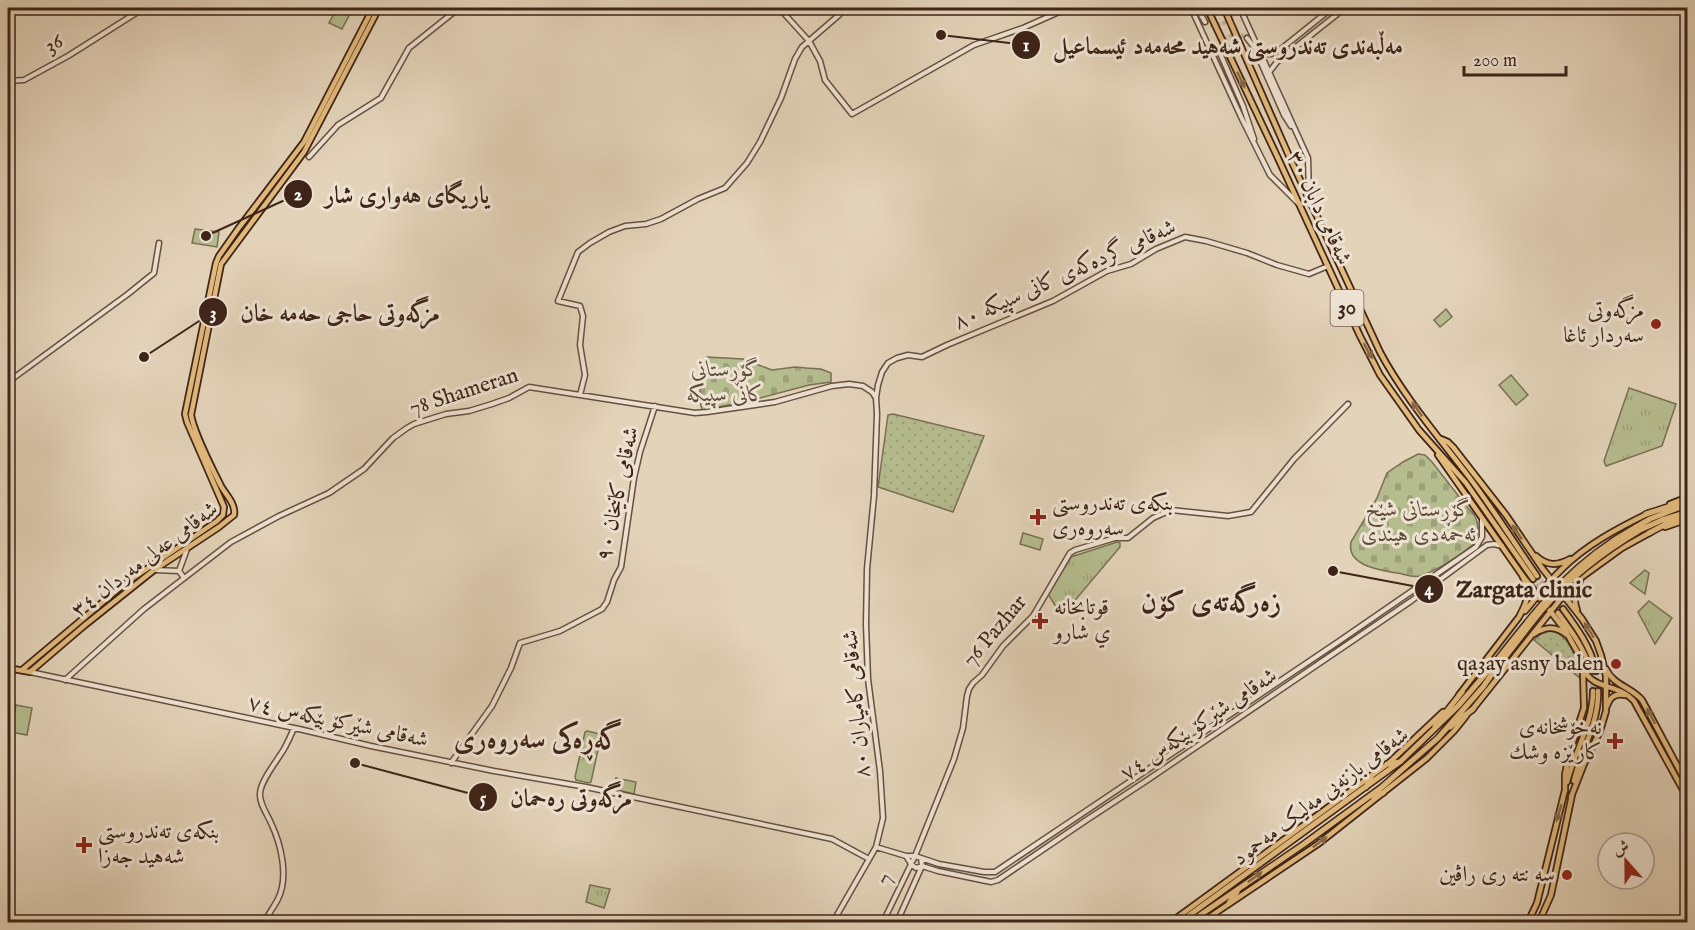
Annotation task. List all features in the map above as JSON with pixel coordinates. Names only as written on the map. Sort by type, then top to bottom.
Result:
[{"type":"highway","points":[[1646,514],[1688,502]]},
{"type":"highway","name":"شەقامی بازنەیی مەلیک مەحمود","points":[[1638,529],[1650,519],[1688,502]]},
{"type":"highway","points":[[1649,533],[1688,513]]},
{"type":"highway","name":"شەقامی بازنەیی مەلیک مەحمود","points":[[1190,922],[1297,849],[1402,771],[1438,738],[1483,687],[1496,665],[1539,606],[1564,580],[1598,551],[1638,529],[1688,513]]},
{"type":"highway","name":"شەقامی بازنەیی مەلیک مەحمود","points":[[1180,920],[1401,761],[1458,706],[1496,665]]},
{"type":"highway","points":[[1422,742],[1462,692]]},
{"type":"highway","points":[[1438,738],[1473,709]]},
{"type":"highway","points":[[1387,764],[1401,761]]},
{"type":"highway","points":[[1398,781],[1402,771]]},
{"type":"highway","points":[[1364,789],[1372,775]]},
{"type":"highway","points":[[1368,797],[1383,793]]},
{"type":"highway","points":[[1299,836],[1304,843]]},
{"type":"highway","points":[[1291,841],[1297,849]]},
{"type":"highway","points":[[1224,884],[1232,884]]},
{"type":"highway","points":[[1229,903],[1240,888]]},
{"type":"main road","name":"شەقامی عەلی مەردان ٣٤","points":[[30,672],[154,570],[234,515],[234,508],[219,487],[187,422],[185,411],[216,262],[304,142],[373,8]]},
{"type":"main road","name":"شەقامی عەلی مەردان ٣٤","points":[[22,671],[123,585],[219,519],[225,509],[191,412],[221,264],[308,145],[379,8]]},
{"type":"main road","name":"شەقامی دابان ٣٠","points":[[1207,8],[1380,375],[1521,575],[1550,610],[1570,639],[1582,665]]},
{"type":"main road","name":"شەقامی دابان ٣٠","points":[[1224,8],[1289,156],[1380,352],[1438,438],[1487,502],[1535,578],[1466,483],[1432,446]]},
{"type":"main road","points":[[253,210],[258,214]]},
{"type":"main road","points":[[247,218],[252,222]]},
{"type":"main road","name":"شەقامی دابان ٣٠","points":[[1438,438],[1448,442],[1465,461],[1506,515],[1551,580],[1579,615],[1596,641],[1603,661]]},
{"type":"main road","points":[[1529,549],[1545,563],[1557,564],[1568,560],[1646,514],[1688,497]]},
{"type":"main road","points":[[1202,922],[1318,844],[1442,745],[1550,610],[1582,577],[1622,548],[1649,533],[1688,519]]},
{"type":"main road","points":[[1170,922],[1180,920],[1224,884],[1387,764],[1430,726],[1462,692],[1519,617],[1551,580],[1573,558],[1592,544]]},
{"type":"main road","points":[[1560,571],[1563,582],[1572,586]]},
{"type":"main road","points":[[1519,617],[1526,605],[1528,593],[1521,575]]},
{"type":"main road","points":[[1579,615],[1574,595],[1582,577]]},
{"type":"main road","points":[[1527,608],[1538,611],[1543,619]]},
{"type":"main road","points":[[1560,611],[1582,635],[1591,654],[1593,671]]},
{"type":"main road","points":[[1527,640],[1539,631],[1550,628],[1561,631],[1570,639]]},
{"type":"main road","points":[[1603,661],[1606,711]]},
{"type":"main road","points":[[1603,661],[1610,677],[1637,694],[1642,700],[1688,786]]},
{"type":"main road","points":[[1582,665],[1588,678],[1597,683],[1623,686]]},
{"type":"main road","points":[[1582,665],[1585,697]]},
{"type":"main road","name":"شەقامی شێرکۆ بێکەس ٧٤","points":[[8,668],[30,672]]},
{"type":"main road","points":[[1565,791],[1566,764],[1582,715],[1585,697],[1588,687],[1597,683]]},
{"type":"main road","points":[[1606,684],[1621,691],[1639,707],[1688,799]]},
{"type":"main road","points":[[1528,922],[1537,903],[1565,791],[1590,719],[1596,691],[1596,718],[1577,769],[1551,895],[1539,922]]},
{"type":"main road","points":[[1571,797],[1612,697],[1620,694],[1628,696]]},
{"type":"main road","points":[[1656,741],[1662,738]]},
{"type":"street","name":"36","points":[[8,81],[24,80],[68,56],[144,8]]},
{"type":"street","points":[[309,156],[338,124],[381,98],[409,48],[459,8]]},
{"type":"street","points":[[779,8],[809,41],[820,61],[825,81],[852,114],[974,45],[1014,32],[1068,8]]},
{"type":"street","points":[[580,395],[585,375],[580,345],[583,316],[580,306],[558,302],[578,252],[609,232],[625,226],[646,224],[661,219],[698,199],[725,188],[747,163],[760,142],[781,98],[798,53],[846,8]]},
{"type":"street","points":[[1191,8],[1270,175],[1299,204]]},
{"type":"street","points":[[1197,8],[1206,22]]},
{"type":"street","points":[[1240,8],[1308,158],[1309,198]]},
{"type":"street","points":[[1262,54],[1271,54],[1281,49],[1332,8]]},
{"type":"street","points":[[1269,72],[1277,62],[1345,8]]},
{"type":"street","points":[[1308,27],[1312,33]]},
{"type":"street","points":[[1247,38],[1254,46],[1284,115],[1301,142]]},
{"type":"street","points":[[1219,51],[1243,106],[1258,152]]},
{"type":"street","name":"شەقامی گردەکەی کانی سپیکە ٨٠","points":[[876,398],[882,372],[888,363],[897,358],[908,355],[922,357],[1053,301],[1107,271],[1131,264],[1156,249],[1185,237],[1247,253],[1309,274],[1328,266]]},
{"type":"street","points":[[8,382],[154,273],[159,243]]},
{"type":"street","name":"78 Shameran","points":[[65,680],[144,609],[231,542],[345,483],[364,469],[393,438],[414,424],[492,404],[529,387],[695,413],[775,402],[849,384],[862,386],[872,392],[876,398]]},
{"type":"street","name":"شەقامی کامیاران ٨٠","points":[[833,922],[876,847],[883,818],[879,758],[868,679],[866,624],[867,569],[874,496],[876,398]]},
{"type":"street","name":"76 Pazhar","points":[[917,850],[954,759],[963,729],[969,689],[1003,646],[1033,616],[1070,553],[1115,538],[1128,538],[1153,518],[1171,510],[1228,516],[1251,512],[1294,459],[1348,404]]},
{"type":"street","name":"شەقامی کانیخان ٩٠","points":[[450,763],[492,706],[511,668],[520,643],[560,631],[602,609],[607,602],[621,567],[634,478],[655,406]]},
{"type":"street","name":"شەقامی شێرکۆ بێکەس ٧٤","points":[[876,847],[939,864],[995,872],[1324,652],[1476,547],[1482,537],[1482,519]]},
{"type":"street","name":"شەقامی شێرکۆ بێکەس ٧٤","points":[[911,864],[916,868],[922,866],[991,882],[998,880],[1423,593],[1487,545],[1502,546]]},
{"type":"street","points":[[179,571],[187,548]]},
{"type":"street","points":[[154,570],[179,571]]},
{"type":"street","points":[[179,571],[184,578]]},
{"type":"street","points":[[1430,579],[1434,585]]},
{"type":"street","points":[[1418,585],[1423,593]]},
{"type":"street","name":"شەقامی شێرکۆ بێکەس ٧٤","points":[[30,672],[450,763],[593,788],[832,839],[869,859]]},
{"type":"street","points":[[265,922],[282,888],[283,872],[274,829],[259,795],[264,781],[294,728]]},
{"type":"street","name":"7","points":[[883,922],[917,850]]},
{"type":"street","points":[[906,856],[911,864]]},
{"type":"street","points":[[897,922],[922,866],[921,858]]},
{"type":"green space","points":[[337,8],[353,8],[342,29],[329,23]]},
{"type":"green space","points":[[195,229],[219,232],[217,247],[192,243]]},
{"type":"green space","points":[[1446,309],[1452,317],[1440,327],[1434,320]]},
{"type":"green space","name":"گۆڕستانی کانی سپیکە","points":[[707,357],[743,359],[772,370],[795,367],[821,369],[831,373],[831,382],[702,410],[700,390]]},
{"type":"green space","points":[[1511,375],[1528,395],[1516,405],[1499,385]]},
{"type":"green space","points":[[1629,388],[1676,404],[1662,446],[1606,466],[1604,461]]},
{"type":"green space","points":[[893,414],[984,436],[953,512],[878,487],[888,415]]},
{"type":"green space","name":"گۆڕستانی شێخ ئەحمەدی هیندی","points":[[1418,454],[1425,455],[1432,462],[1474,515],[1478,527],[1477,541],[1450,561],[1420,576],[1408,576],[1359,562],[1351,550],[1351,542],[1377,498],[1387,473]]},
{"type":"green space","points":[[1023,533],[1043,539],[1040,550],[1020,544]]},
{"type":"green space","points":[[1120,543],[1120,547],[1072,604],[1058,610],[1048,594],[1071,557]]},
{"type":"green space","points":[[1645,570],[1649,573],[1645,594],[1630,583]]},
{"type":"green space","points":[[1649,601],[1672,618],[1655,644],[1638,612]]},
{"type":"green space","points":[[1549,631],[1568,642],[1578,664],[1581,679],[1534,640]]},
{"type":"green space","points":[[16,705],[32,708],[27,735],[11,732]]},
{"type":"green space","points":[[587,731],[601,736],[589,783],[576,780],[575,777]]},
{"type":"green space","points":[[616,778],[636,782],[634,794],[614,789]]},
{"type":"green space","points":[[590,885],[610,889],[604,908],[586,902]]},
{"type":"tunnel","points":[[1205,22],[1211,25],[1223,23],[1229,20],[1234,10]]},
{"type":"tunnel","points":[[1219,51],[1223,42],[1233,35],[1247,38]]},
{"type":"tunnel","points":[[1537,576],[1563,609]]},
{"type":"tunnel","points":[[1533,579],[1558,613]]},
{"type":"tunnel","points":[[1591,671],[1593,691]]},
{"type":"tunnel","points":[[1596,671],[1598,691]]},
{"type":"place","name":"مەڵبەندی تەندروستی شەهید محەمەد ئیسماعیل","points":[[941,35]]},
{"type":"place","name":"یاریگای هەواری شار","points":[[206,236]]},
{"type":"place","name":"مزگەوتی سەردار ئاغا","points":[[1656,324]]},
{"type":"place","name":"مزگەوتی حاجی حەمە خان","points":[[144,357]]},
{"type":"place","name":"بنکەی تەندروستی سەروەری","points":[[1038,517]]},
{"type":"place","name":"Zargata clinic","points":[[1333,571]]},
{"type":"place","name":"قوتابخانه ي شارو","points":[[1040,621]]},
{"type":"place","name":"qa3ay asny balen","points":[[1616,664]]},
{"type":"place","name":"نەخۆشخانەی کارێزە وشك","points":[[1615,741]]},
{"type":"place","name":"مزگەوتی رەحمان","points":[[355,763]]},
{"type":"place","name":"بنکەی تەندروستی شەهید جەزا","points":[[84,845]]},
{"type":"place","name":"سه نته رى راڤين","points":[[1567,875]]},
{"type":"district","name":"زەرگەتەی کۆن","points":[[1211,603]]},
{"type":"district","name":"گەڕەکی سەروەری","points":[[538,740]]}]
